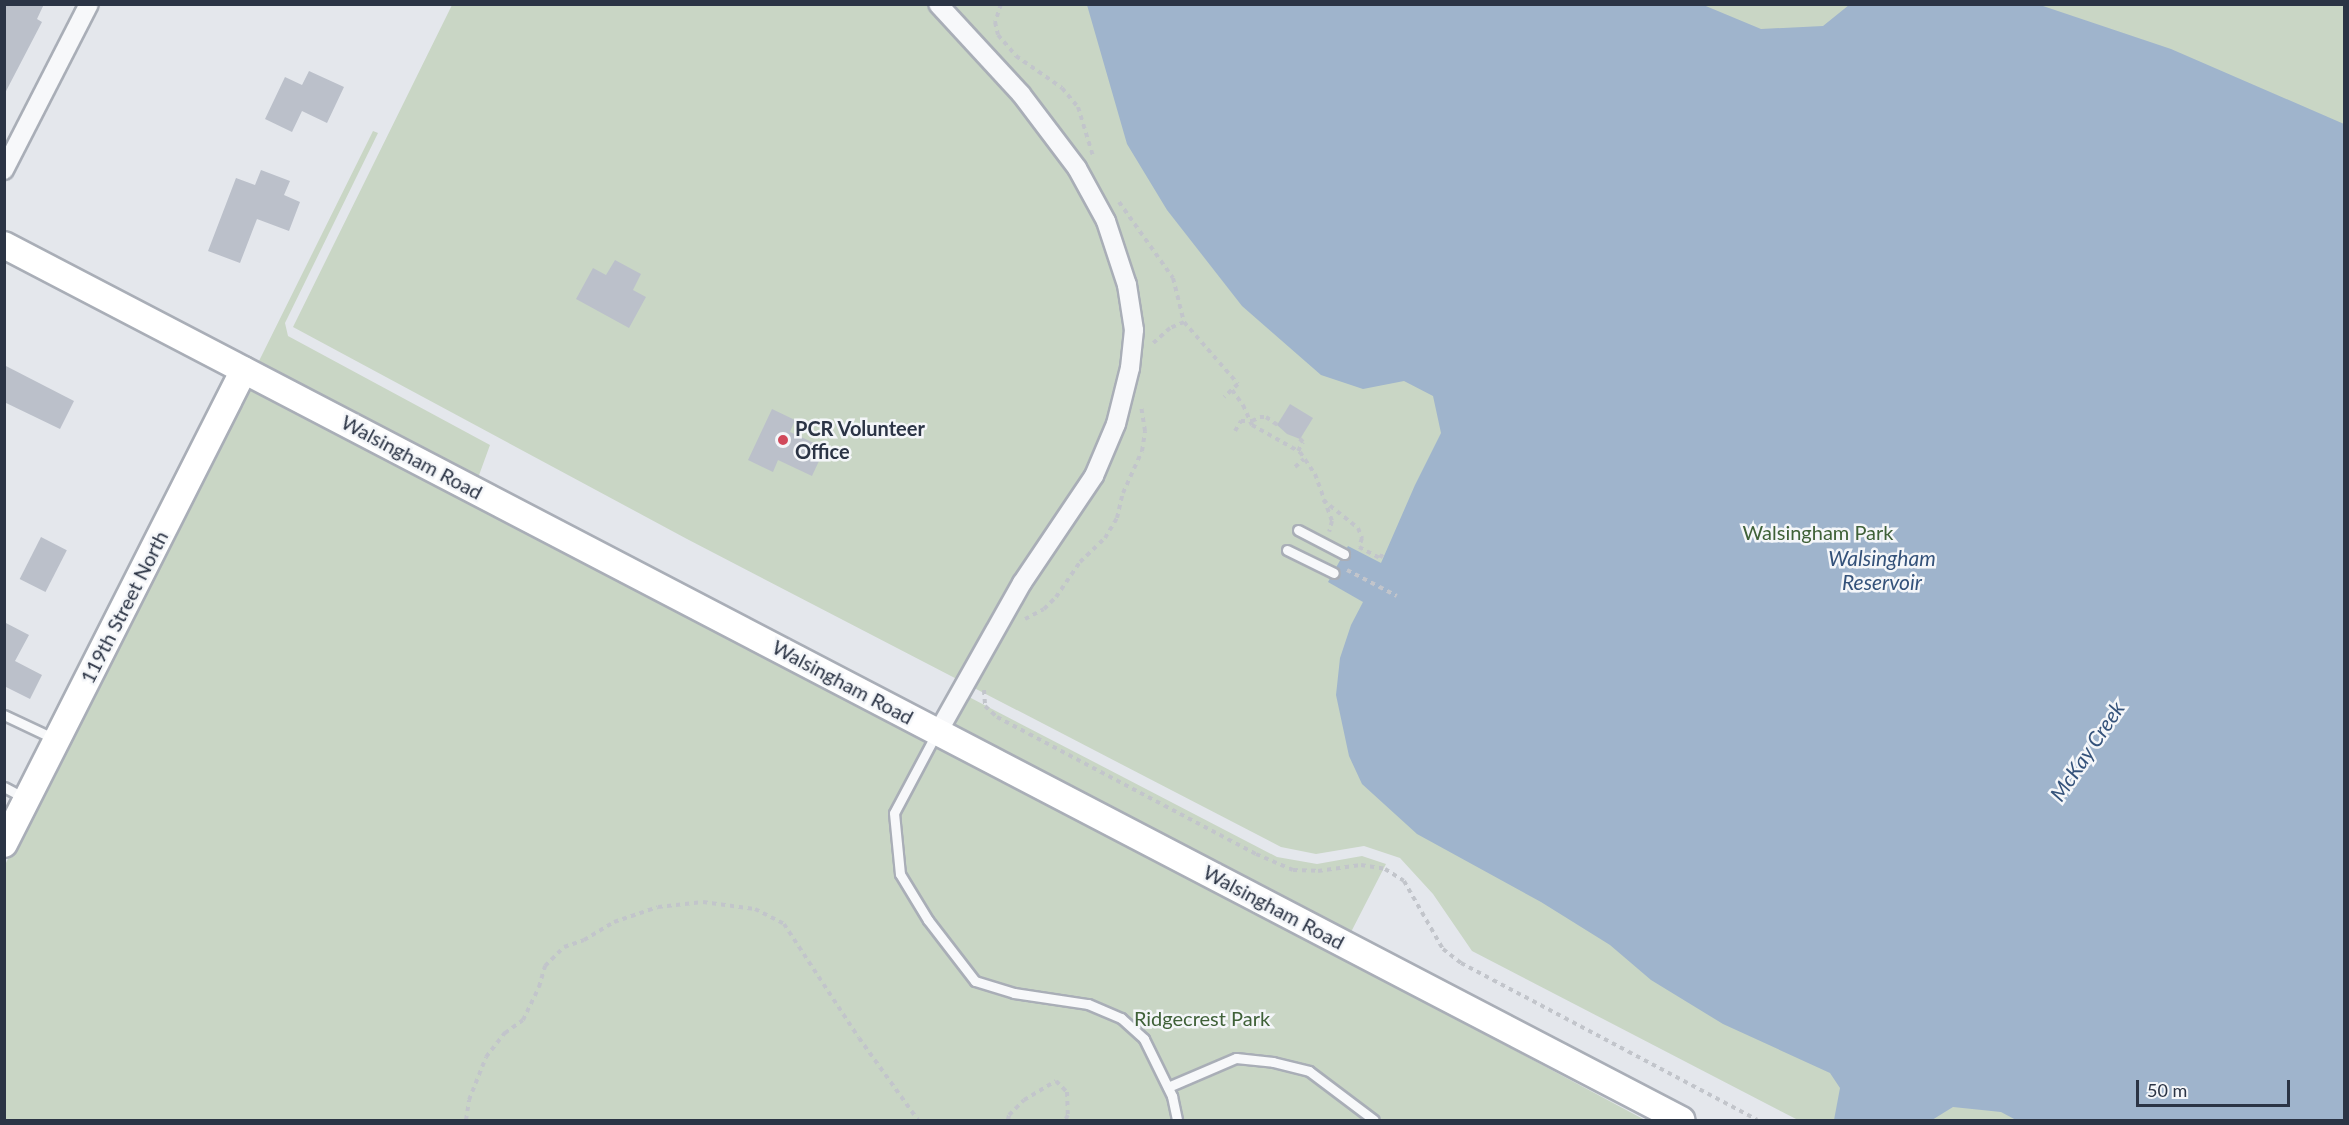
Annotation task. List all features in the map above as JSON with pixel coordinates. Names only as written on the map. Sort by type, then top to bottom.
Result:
[{"type":"street","points":[[4,170],[89,4]]},
{"type":"street","points":[[938,4],[1021,94],[1077,168],[1106,221],[1127,285],[1134,330],[1130,368],[1119,412],[1094,476],[1023,583],[938,732]]},
{"type":"street","name":"Walsingham Road","points":[[4,245],[1681,1120]]},
{"type":"street","name":"119th Street North","points":[[4,844],[244,370]]},
{"type":"lane","points":[[1298,530],[1344,554]]},
{"type":"lane","points":[[1287,550],[1334,573]]},
{"type":"lane","points":[[4,715],[57,740]]},
{"type":"lane","points":[[938,732],[894,813],[900,874],[928,920],[975,981],[1014,993],[1088,1004],[1121,1018],[1144,1039],[1168,1088],[1177,1120]]},
{"type":"lane","points":[[4,788],[27,799]]},
{"type":"lane","points":[[1168,1088],[1236,1058],[1273,1062],[1309,1071],[1374,1120]]},
{"type":"path","points":[[1001,4],[995,22],[998,34],[1016,56],[1062,88],[1078,107],[1095,164]]},
{"type":"path","points":[[1116,196],[1173,278],[1184,322],[1238,384],[1224,397]]},
{"type":"path","points":[[1150,347],[1170,328],[1184,322]]},
{"type":"path","points":[[1232,390],[1252,421],[1252,425],[1298,451],[1320,481],[1323,500],[1332,521],[1324,543]]},
{"type":"path","points":[[1022,623],[1026,617],[1044,609],[1056,597],[1080,562],[1105,538],[1117,518],[1123,493],[1143,452],[1145,431],[1142,399]]},
{"type":"path","points":[[1235,431],[1240,422],[1263,417],[1279,426]]},
{"type":"path","points":[[1298,451],[1303,442],[1299,438]]},
{"type":"path","points":[[1295,467],[1304,459]]},
{"type":"path","points":[[1323,500],[1358,528],[1362,538],[1359,547],[1380,558],[1384,552]]},
{"type":"path","points":[[1376,585],[1397,596]]},
{"type":"path","points":[[984,686],[985,706],[997,717],[1256,854],[1293,870],[1318,871],[1361,865],[1385,869],[1404,880],[1443,949],[1461,963],[1757,1120]]},
{"type":"path","points":[[466,1120],[469,1100],[486,1057],[505,1033],[523,1020],[539,987],[545,966],[564,947],[584,940],[614,922],[658,907],[703,902],[755,909],[784,924],[865,1047],[918,1120]]},
{"type":"path","points":[[1008,1120],[1009,1114],[1024,1100],[1056,1082],[1067,1092],[1068,1114],[1065,1120]]},
{"type":"green space","name":"Walsingham Reservoir","points":[[452,5],[2344,5],[2344,1120],[1798,1120],[1472,951],[1433,894],[1400,858],[1364,846],[1316,854],[1281,847],[687,539],[293,327]]},
{"type":"green space","points":[[373,131],[378,133],[285,323],[288,336],[490,445],[478,478],[258,363]]},
{"type":"green space","name":"Ridgecrest Park","points":[[244,370],[1645,1120],[5,1120],[4,867]]},
{"type":"green space","points":[[969,697],[1277,857],[1317,864],[1362,856],[1386,864],[1350,934],[953,726]]},
{"type":"water","name":"Walsingham Reservoir","points":[[1701,4],[1761,29],[1823,26],[1849,5],[2040,5],[2171,49],[2344,124],[2344,1120],[2016,1120],[2001,1112],[1953,1107],[1932,1120],[1834,1120],[1840,1088],[1830,1073],[1723,1024],[1651,980],[1610,945],[1541,902],[1417,834],[1362,784],[1349,756],[1336,695],[1340,658],[1351,625],[1363,602],[1328,582],[1348,546],[1381,563],[1415,485],[1441,433],[1433,396],[1404,381],[1363,389],[1321,375],[1242,306],[1167,210],[1127,144],[1087,5]]},
{"type":"building","points":[[4,4],[44,4],[37,19],[42,22],[4,95]]},
{"type":"building","points":[[309,71],[344,87],[327,123],[302,111],[292,132],[265,119],[285,77],[302,85]]},
{"type":"building","points":[[261,170],[290,181],[284,195],[300,202],[289,231],[257,219],[240,263],[208,251],[236,178],[255,185]]},
{"type":"building","points":[[615,260],[641,274],[633,290],[646,297],[629,328],[576,299],[593,268],[606,275]]},
{"type":"building","points":[[4,365],[74,401],[60,429],[4,402]]},
{"type":"building","points":[[1290,404],[1313,418],[1300,439],[1287,434],[1277,425]]},
{"type":"building","name":"PCR Volunteer Office","points":[[772,409],[795,420],[790,432],[825,448],[812,476],[778,460],[773,472],[748,460]]},
{"type":"building","points":[[41,537],[67,550],[46,592],[20,579]]},
{"type":"building","points":[[4,622],[29,635],[15,661],[42,675],[30,699],[4,686]]},
{"type":"place","name":"PCR Volunteer Office","points":[[783,440]]},
{"type":"park label","name":"Walsingham Park","points":[[1818,532]]},
{"type":"water label","name":"McKay Creek","points":[[2087,751]]}]
